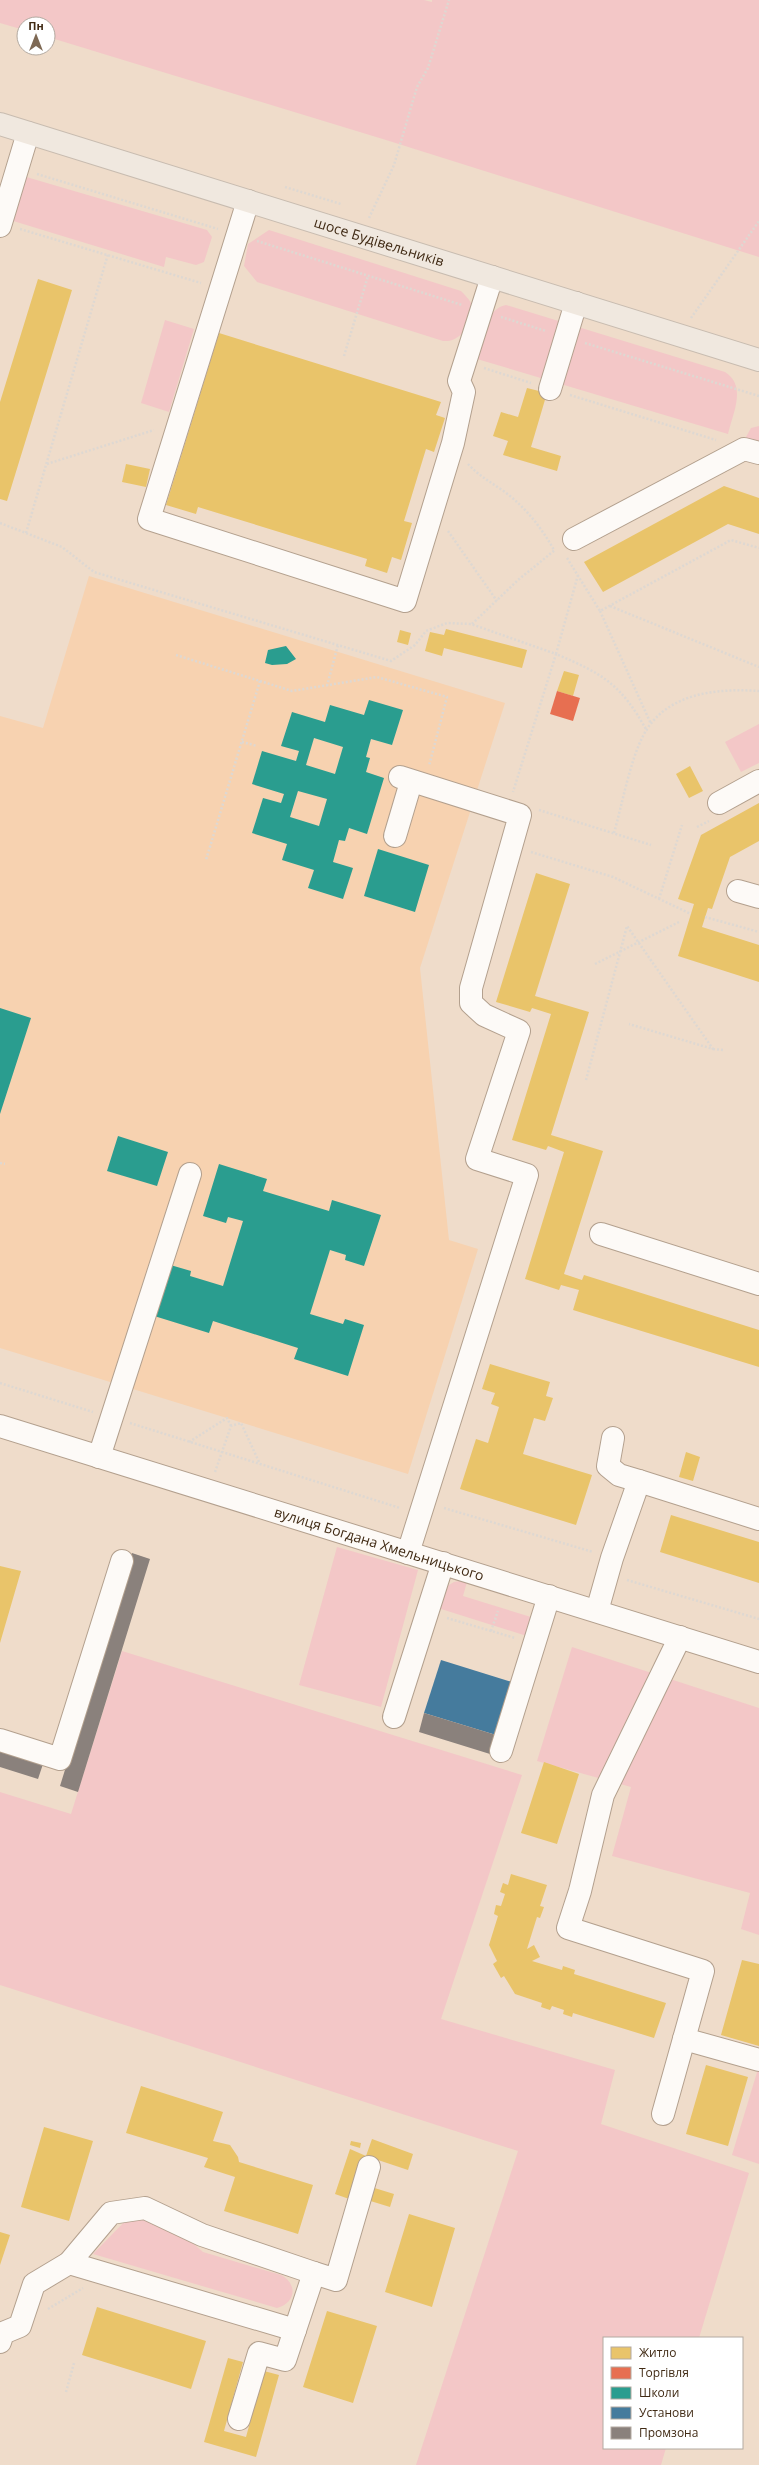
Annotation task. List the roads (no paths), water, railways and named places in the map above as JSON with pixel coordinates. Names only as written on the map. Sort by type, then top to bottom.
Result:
[{"type":"main road","name":"шосе Будівельників","points":[[0,124],[759,360]]},
{"type":"street","points":[[1,224],[28,133]]},
{"type":"street","points":[[248,201],[149,519],[405,601],[453,443],[464,392],[462,372],[492,277]]},
{"type":"street","points":[[550,389],[576,303]]},
{"type":"street","points":[[574,546],[744,449],[759,454]]},
{"type":"street","points":[[395,836],[411,781],[520,815],[471,988],[471,1004],[484,1015],[519,1031],[477,1159],[527,1175],[408,1552]]},
{"type":"street","points":[[719,802],[759,781]]},
{"type":"street","points":[[738,891],[759,897]]},
{"type":"street","points":[[99,1456],[190,1174]]},
{"type":"street","points":[[602,1234],[759,1284]]},
{"type":"street","name":"вулиця Богдана Хмельницького","points":[[0,1426],[759,1662]]},
{"type":"street","points":[[614,1438],[608,1466],[619,1475],[759,1519]]},
{"type":"street","points":[[597,1611],[610,1566],[639,1482]]},
{"type":"street","points":[[0,1740],[60,1759],[122,1561]]},
{"type":"street","points":[[394,1717],[443,1563]]},
{"type":"street","points":[[501,1751],[549,1596]]},
{"type":"street","points":[[663,2114],[704,1971],[568,1928],[580,1891],[603,1795],[680,1637]]},
{"type":"street","points":[[684,2039],[759,2060]]},
{"type":"street","points":[[0,2342],[3,2333],[20,2326],[34,2284],[69,2263],[111,2213],[145,2208],[202,2235],[336,2280],[369,2167]]},
{"type":"street","points":[[69,2263],[295,2330]]},
{"type":"street","points":[[239,2419],[259,2353],[285,2360],[314,2273]]}]
